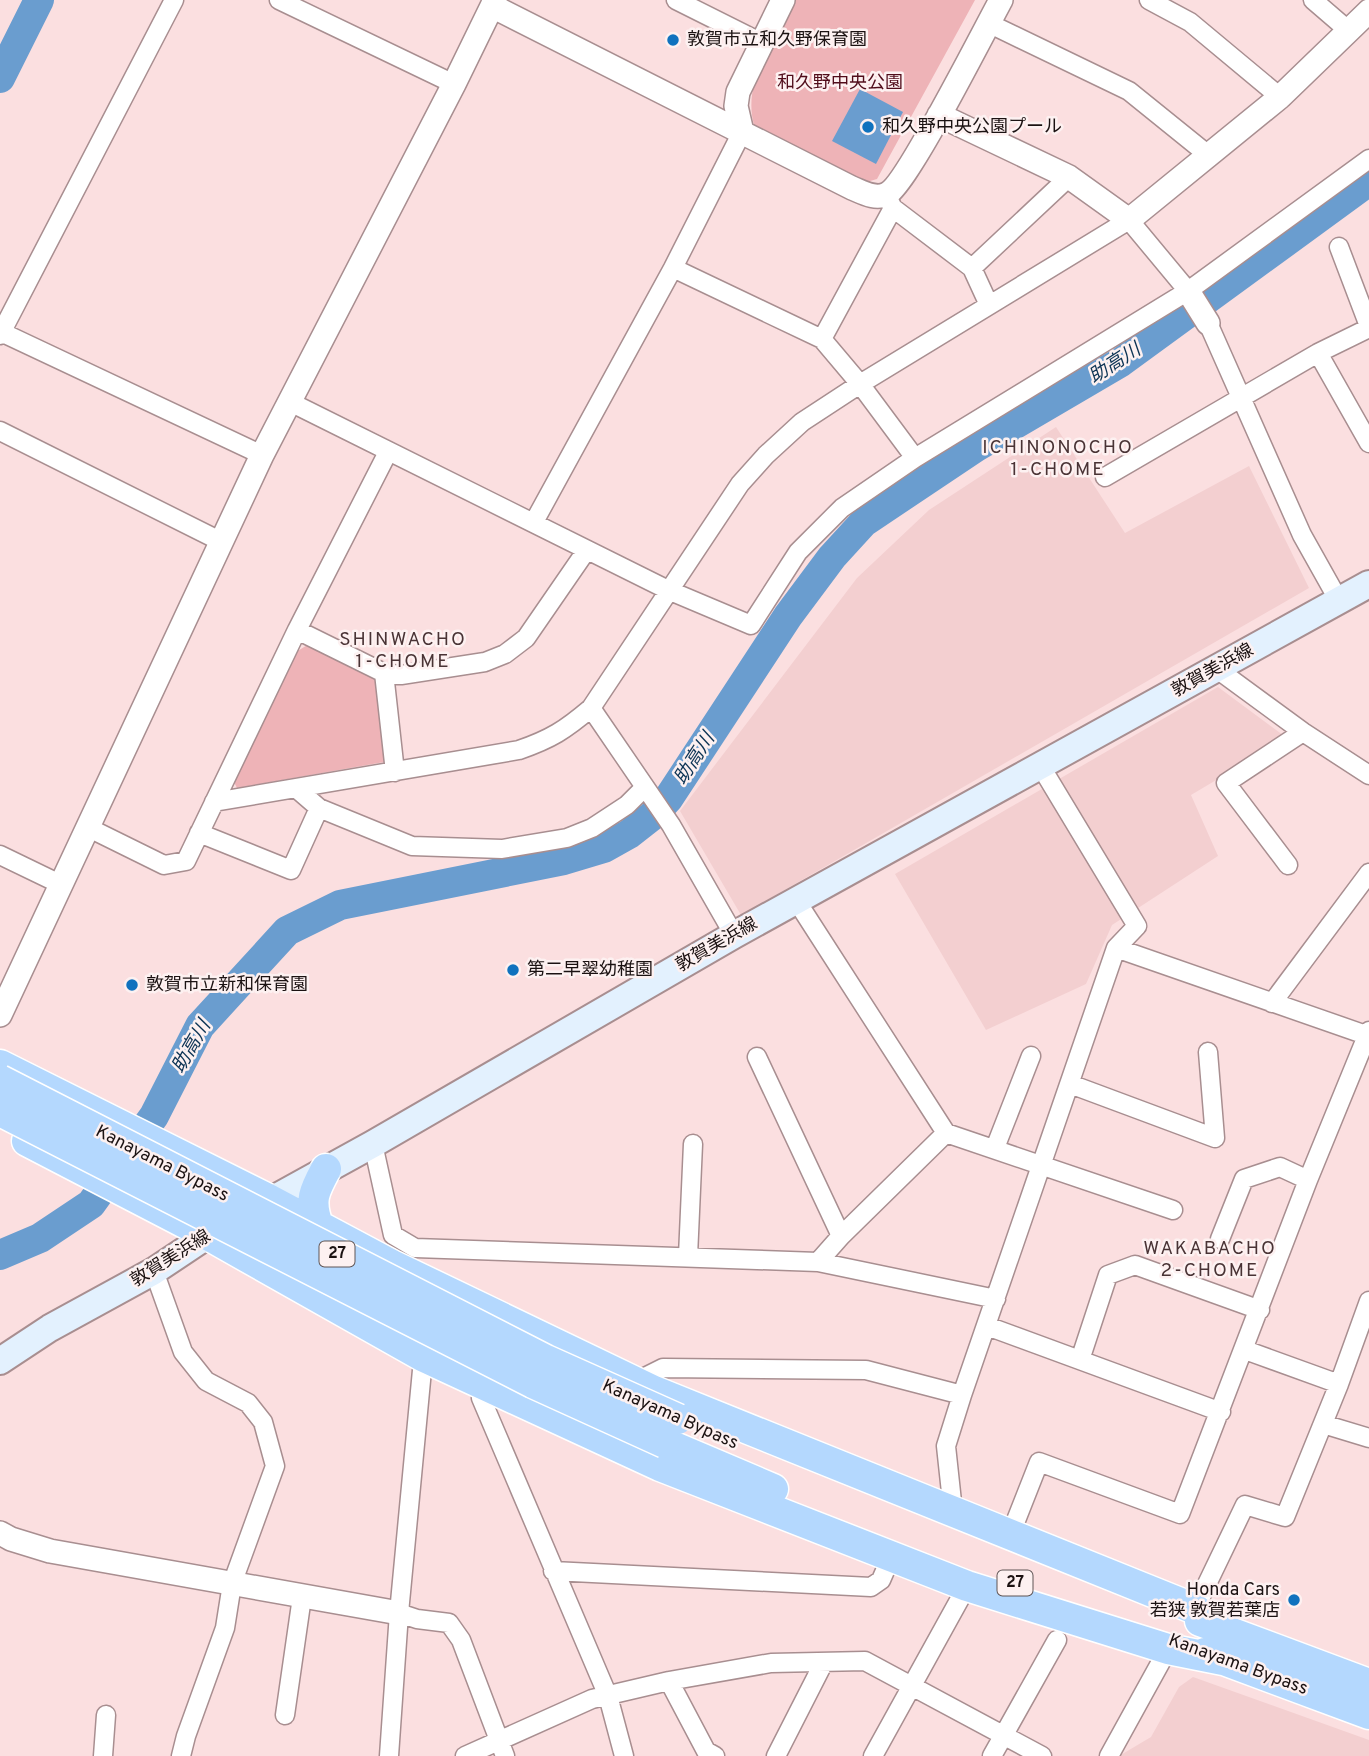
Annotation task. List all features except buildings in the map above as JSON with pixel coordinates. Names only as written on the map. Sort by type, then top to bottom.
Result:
[{"type":"highway","points":[[0,1065],[431,1284],[635,1382],[1011,1533],[1206,1618]]},
{"type":"highway","name":"Kanayama Bypass","points":[[0,1080],[546,1360],[671,1431],[809,1504],[1369,1714]]},
{"type":"highway","name":"Kanayama Bypass","points":[[0,1111],[533,1383],[671,1431],[783,1465],[981,1543],[1206,1618],[1369,1684]]},
{"type":"highway","points":[[0,1127],[208,1235],[424,1357],[660,1466],[967,1586],[1168,1649],[1223,1660]]},
{"type":"highway","points":[[318,1226],[313,1210],[314,1191],[326,1169]]},
{"type":"main road","name":"敦賀美浜線","points":[[0,1361],[50,1328],[153,1271],[208,1235],[373,1144],[734,935],[1369,584]]},
{"type":"street","points":[[174,0],[1,333],[262,455]]},
{"type":"street","points":[[279,0],[454,84]]},
{"type":"street","points":[[534,522],[673,268],[742,132],[736,106],[738,92],[783,0]]},
{"type":"street","points":[[822,339],[901,179],[1001,0]]},
{"type":"street","points":[[1149,0],[1190,22],[1280,97]]},
{"type":"street","points":[[1313,0],[1349,31]]},
{"type":"street","points":[[682,1],[762,43]]},
{"type":"street","points":[[0,1015],[262,455],[494,3],[861,192],[889,202],[972,268],[989,305]]},
{"type":"street","points":[[214,802],[519,750],[548,740],[565,730],[591,708],[740,484],[766,455],[802,422],[1129,220],[1280,97],[1369,11]]},
{"type":"street","points":[[988,23],[1129,90],[1207,154]]},
{"type":"street","points":[[939,115],[1069,177],[1129,220],[1188,291],[1208,323],[1302,535],[1339,601]]},
{"type":"street","points":[[290,402],[534,522],[586,551],[751,625],[798,552],[842,508],[915,458],[1188,291],[1369,159]]},
{"type":"street","points":[[972,268],[1069,177]]},
{"type":"street","points":[[1105,477],[1318,353],[1369,327],[1339,247]]},
{"type":"street","points":[[673,268],[822,339],[860,384],[915,458]]},
{"type":"street","points":[[1318,353],[1369,443]]},
{"type":"street","points":[[0,430],[222,542]]},
{"type":"street","points":[[87,827],[164,865],[186,861],[297,630],[388,452]]},
{"type":"street","points":[[297,630],[384,673],[413,674],[485,662],[505,654],[526,638],[586,551]]},
{"type":"street","points":[[1217,669],[1303,732],[1369,775]]},
{"type":"street","points":[[384,673],[395,772]]},
{"type":"street","points":[[591,708],[671,825],[734,935]]},
{"type":"street","points":[[1288,864],[1226,783],[1303,732]]},
{"type":"street","points":[[953,1511],[947,1446],[961,1395],[1116,948],[1137,926],[1040,765]]},
{"type":"street","points":[[297,789],[319,808],[412,846],[502,849],[567,838],[592,828],[627,805],[644,788]]},
{"type":"street","points":[[199,833],[291,870],[319,808]]},
{"type":"street","points":[[0,855],[62,885]]},
{"type":"street","points":[[1272,1003],[1369,873]]},
{"type":"street","points":[[796,901],[946,1133],[1174,1210]]},
{"type":"street","points":[[1011,1533],[1039,1462],[1180,1514],[1308,1180],[1368,1034],[1116,948]]},
{"type":"street","points":[[1070,1084],[1214,1139],[1208,1052]]},
{"type":"street","points":[[995,1148],[1031,1056]]},
{"type":"street","points":[[757,1057],[841,1236]]},
{"type":"street","points":[[818,1262],[946,1133]]},
{"type":"street","points":[[373,1144],[393,1236],[415,1248],[818,1262],[996,1299]]},
{"type":"street","points":[[688,1256],[693,1144]]},
{"type":"street","points":[[1220,1239],[1244,1179],[1280,1167],[1308,1180]]},
{"type":"street","points":[[394,1756],[399,1613],[435,1248]]},
{"type":"street","points":[[1080,1360],[1108,1275],[1135,1265],[1259,1310]]},
{"type":"street","points":[[153,1271],[183,1352],[206,1381],[248,1404],[263,1422],[275,1465],[232,1584],[225,1628],[181,1756]]},
{"type":"street","points":[[1206,1618],[1245,1505],[1285,1517],[1339,1384],[1369,1301]]},
{"type":"street","points":[[986,1326],[1221,1412]]},
{"type":"street","points":[[1245,1350],[1339,1384]]},
{"type":"street","points":[[635,1382],[663,1368],[866,1370],[961,1395]]},
{"type":"street","points":[[486,1385],[481,1398],[608,1696],[624,1756]]},
{"type":"street","points":[[1323,1424],[1369,1438]]},
{"type":"street","points":[[0,1533],[50,1551],[449,1623],[461,1640],[502,1748]]},
{"type":"street","points":[[553,1571],[871,1587],[881,1580],[891,1557]]},
{"type":"street","points":[[873,1756],[967,1586]]},
{"type":"street","points":[[285,1715],[302,1597]]},
{"type":"street","points":[[992,1756],[1057,1640]]},
{"type":"street","points":[[1109,1756],[1168,1649]]},
{"type":"street","points":[[465,1756],[502,1748],[592,1699],[668,1681],[771,1663],[864,1661],[1042,1756]]},
{"type":"street","points":[[776,1756],[824,1662]]},
{"type":"street","points":[[668,1681],[706,1751],[715,1756]]},
{"type":"street","points":[[103,1756],[106,1715]]},
{"type":"shaded area","points":[[1056,427],[1125,533],[1249,466],[1309,588],[741,915],[680,811],[857,578],[929,510]]},
{"type":"shaded area","points":[[1218,687],[1287,738],[1191,795],[1218,856],[1112,925],[1086,984],[986,1030],[895,874]]},
{"type":"shaded area","points":[[1193,1677],[1369,1740],[1369,1756],[1119,1756],[1151,1737],[1179,1687]]},
{"type":"green space","name":"和久野中央公園","points":[[794,0],[975,0],[877,179],[863,183],[755,128],[752,95],[756,78],[769,46]]},
{"type":"green space","points":[[309,644],[376,680],[388,754],[384,762],[237,788],[233,780],[296,652]]},
{"type":"water","name":"和久野中央公園プール","points":[[860,89],[903,112],[876,164],[832,141]]},
{"type":"waterway","points":[[0,78],[39,0]]},
{"type":"waterway","name":"助高川","points":[[0,1255],[40,1238],[91,1204],[154,1116],[200,1026],[287,931],[340,905],[564,860],[604,848],[629,834],[668,799],[788,616],[832,557],[864,522],[976,447],[1121,362],[1369,181]]},
{"type":"place","name":"敦賀市立和久野保育園","points":[[673,40]]},
{"type":"place","name":"和久野中央公園プール","points":[[868,127]]},
{"type":"place","name":"第二早翠幼稚園","points":[[513,970]]},
{"type":"place","name":"敦賀市立新和保育園","points":[[132,985]]},
{"type":"place","name":"Honda Cars 若狭 敦賀若葉店","points":[[1294,1600]]},
{"type":"district","name":"ICHINONOCHO 1-CHOME","points":[[1058,459]]},
{"type":"district","name":"SHINWACHO 1-CHOME","points":[[403,651]]},
{"type":"district","name":"WAKABACHO 2-CHOME","points":[[1210,1260]]}]
